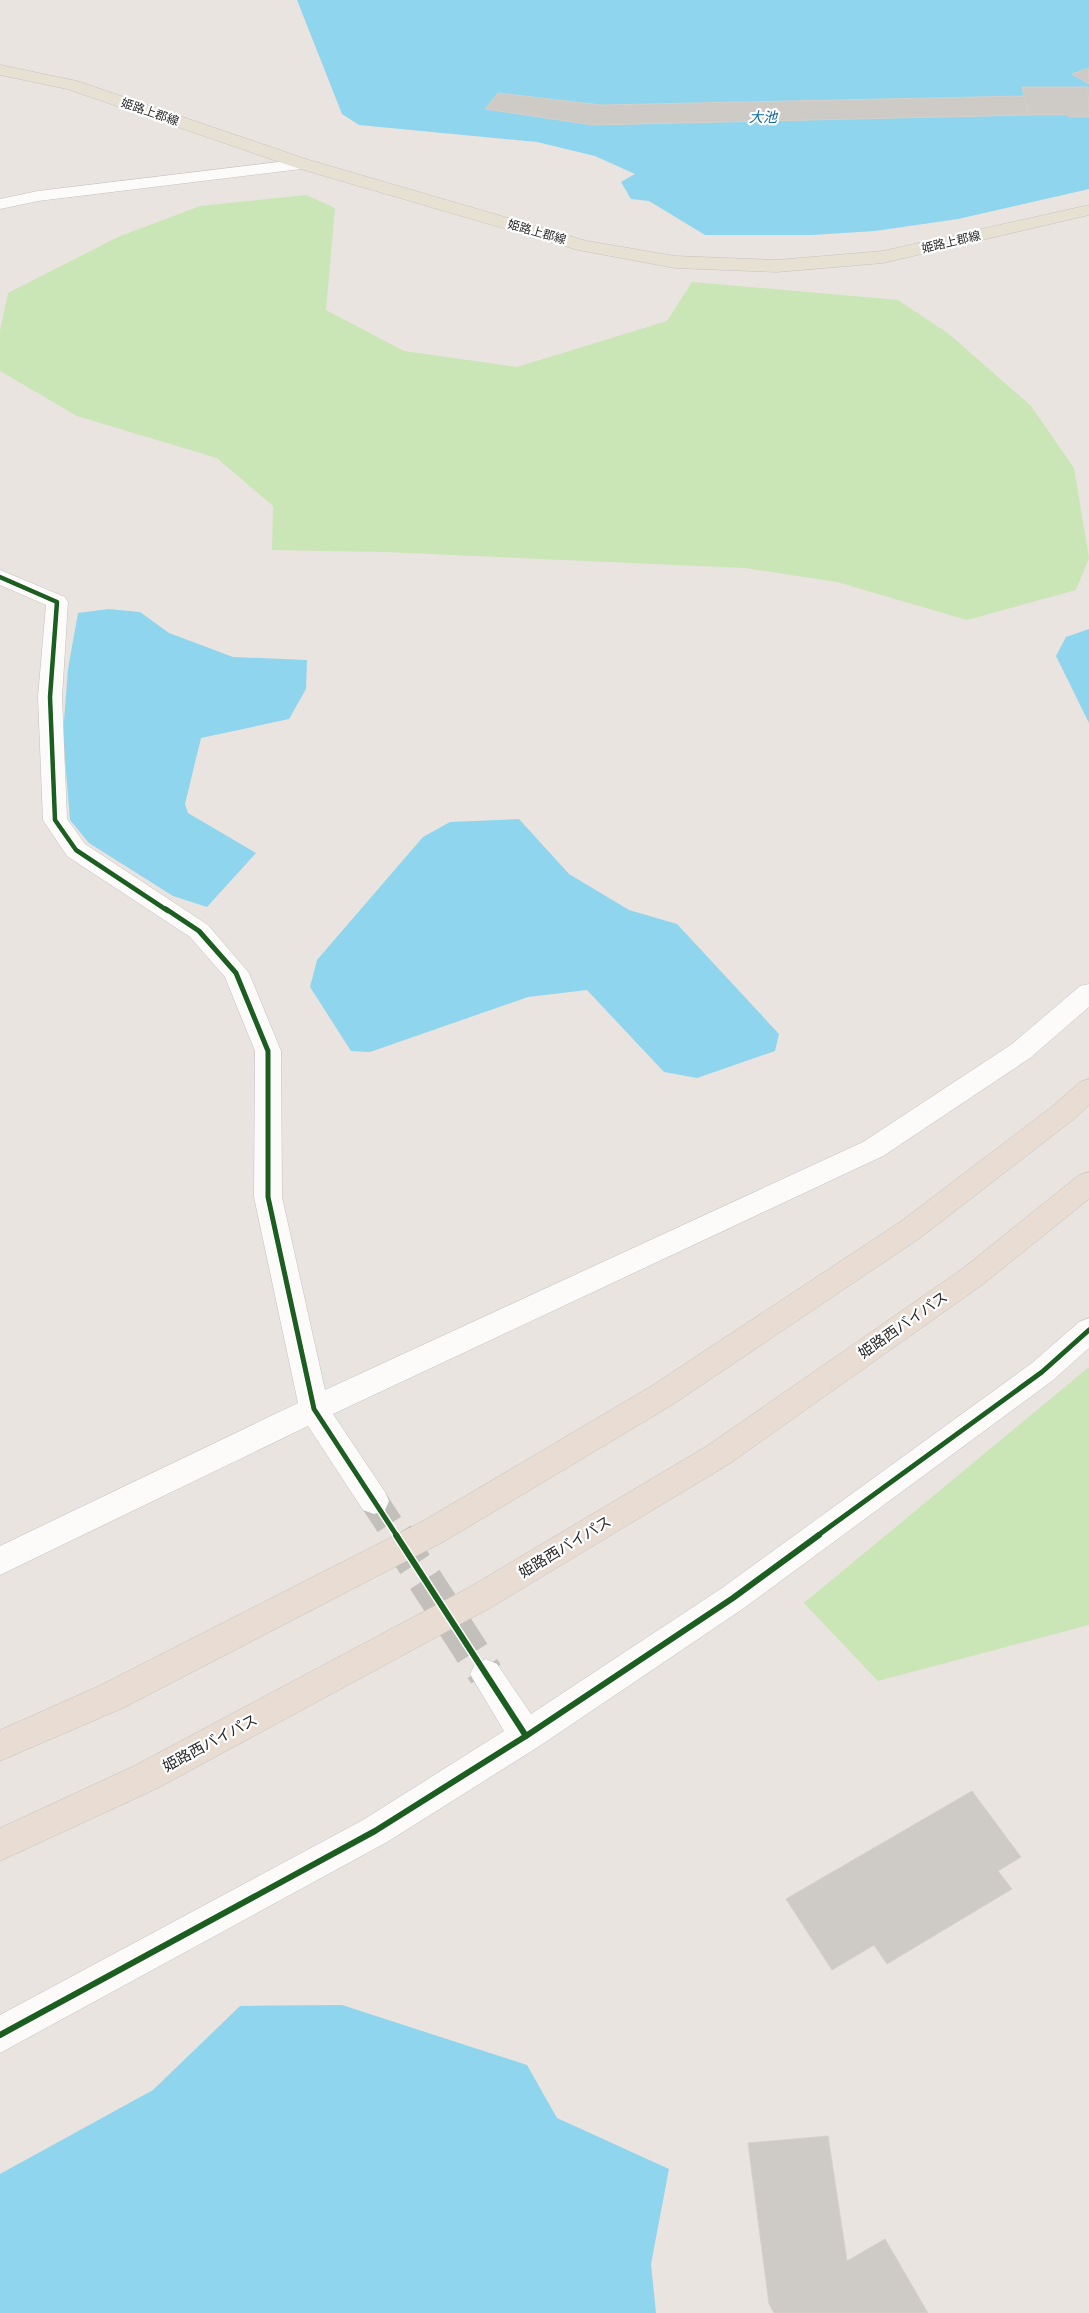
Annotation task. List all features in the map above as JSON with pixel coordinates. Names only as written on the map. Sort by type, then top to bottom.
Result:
[{"type":"highway","points":[[0,1746],[111,1697],[434,1532],[661,1396],[910,1230],[1064,1112],[1089,1089]]},
{"type":"highway","name":"姫路西バイパス","points":[[0,1845],[146,1777],[479,1598],[718,1455],[972,1276],[1089,1183]]},
{"type":"main road","name":"姫路上郡線","points":[[0,70],[71,85],[303,164],[584,246],[675,262],[777,266],[883,258],[1089,210]]},
{"type":"street","points":[[0,204],[38,196],[303,164]]},
{"type":"street","points":[[0,577],[57,602],[50,697],[55,820],[76,850],[199,931],[236,973],[268,1051],[268,1197],[314,1409],[374,1502]]},
{"type":"street","points":[[0,1561],[314,1409],[873,1149],[1022,1051],[1089,993]]},
{"type":"street","points":[[0,2035],[375,1831],[526,1736],[734,1598],[1042,1372],[1089,1330]]},
{"type":"street","points":[[486,1674],[526,1736]]},
{"type":"green space","points":[[306,195],[335,208],[326,310],[404,351],[517,367],[667,321],[692,282],[898,300],[949,334],[1031,406],[1074,468],[1089,558],[1076,590],[967,620],[837,582],[745,568],[385,552],[272,550],[273,506],[217,458],[77,416],[0,371],[0,331],[8,293],[118,237],[200,206]]},
{"type":"green space","points":[[1089,1367],[1089,1625],[878,1681],[804,1603]]},
{"type":"water","name":"大池","points":[[297,0],[1089,0],[1089,189],[958,219],[875,231],[812,235],[705,235],[649,201],[631,199],[621,182],[635,174],[595,156],[537,142],[359,125],[342,114]]},
{"type":"water","points":[[109,609],[140,612],[169,633],[233,657],[307,660],[306,689],[289,719],[201,738],[185,804],[188,813],[256,853],[207,907],[173,896],[89,843],[70,820],[63,734],[68,669],[78,613]]},
{"type":"water","points":[[1089,629],[1089,723],[1056,656],[1066,637]]},
{"type":"water","points":[[519,819],[569,874],[629,910],[677,924],[779,1034],[775,1051],[697,1078],[664,1072],[587,990],[528,997],[370,1052],[351,1051],[310,987],[317,960],[423,837],[450,822]]},
{"type":"water","points":[[342,2005],[527,2065],[557,2118],[669,2169],[651,2264],[656,2313],[0,2313],[0,2174],[153,2090],[240,2006]]},
{"type":"building","points":[[1089,68],[1089,84],[1072,74]]},
{"type":"building","points":[[1022,87],[1088,87],[1089,117],[1029,115]]},
{"type":"building","points":[[498,93],[601,105],[1024,96],[1029,115],[593,125],[485,109]]},
{"type":"building","points":[[972,1791],[1021,1857],[998,1871],[1012,1889],[887,1964],[874,1945],[832,1970],[786,1899]]},
{"type":"building","points":[[828,2136],[847,2261],[885,2239],[928,2313],[774,2313],[769,2304],[748,2143]]},
{"type":"tunnel","points":[[374,1501],[397,1536]]},
{"type":"tunnel","points":[[396,1535],[486,1674]]},
{"type":"cycle path","points":[[0,577],[57,602],[50,697],[55,820],[76,850],[199,931],[236,973],[268,1051],[268,1197],[314,1409],[526,1736]]},
{"type":"cycle path","points":[[0,2035],[375,1831],[526,1736],[733,1598],[1042,1372],[1089,1330]]}]
